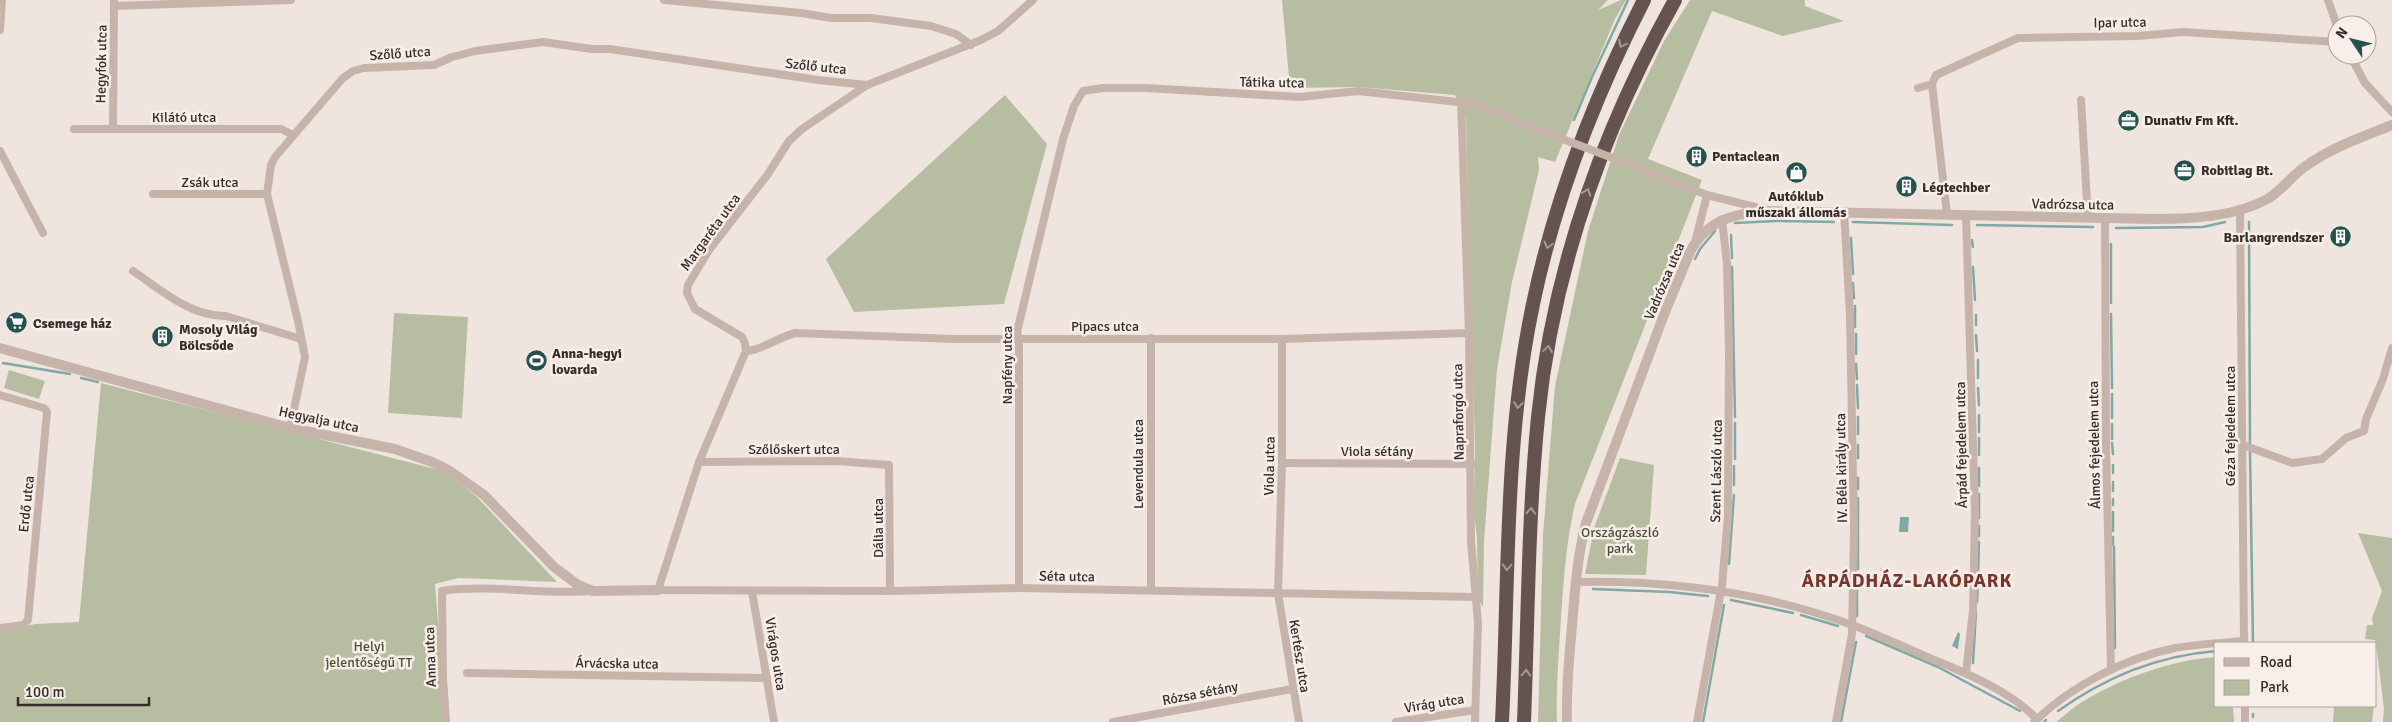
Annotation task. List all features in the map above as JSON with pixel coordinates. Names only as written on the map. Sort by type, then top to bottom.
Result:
[{"type":"highway","points":[[1502,722],[1514,444],[1522,370],[1533,305],[1552,230],[1576,154],[1608,73],[1644,0]]},
{"type":"highway","points":[[1524,722],[1533,484],[1538,415],[1556,309],[1575,232],[1596,167],[1636,74],[1675,0]]},
{"type":"street","points":[[0,30],[2,0]]},
{"type":"street","points":[[114,3],[291,0]]},
{"type":"street","points":[[664,0],[801,13],[831,18],[870,18],[930,26],[956,34],[971,45]]},
{"type":"street","name":"Margaréta utca","points":[[746,351],[742,337],[695,309],[688,293],[692,276],[708,250],[768,174],[789,141],[802,129],[867,85],[971,45],[998,31],[1033,0]]},
{"type":"street","points":[[2328,0],[2333,15]]},
{"type":"street","name":"Hegyfok utca","points":[[113,129],[114,3]]},
{"type":"street","name":"Ipar utca","points":[[1918,88],[1932,84],[1936,75],[2018,38],[2138,36],[2183,32],[2327,41]]},
{"type":"street","name":"Szőlő utca","points":[[290,428],[305,357],[267,194],[271,165],[293,135],[343,78],[353,71],[377,67],[434,65],[452,57],[475,51],[543,42],[592,49],[610,49],[818,80],[867,85]]},
{"type":"street","points":[[2355,65],[2365,83],[2392,112]]},
{"type":"street","points":[[1932,84],[1947,214]]},
{"type":"street","name":"Tátika utca","points":[[1083,91],[1103,88],[1145,88],[1300,96],[1358,91],[1461,101],[1476,104],[1707,195],[1770,211]]},
{"type":"street","name":"Napfény utca","points":[[1019,588],[1019,338],[1017,332],[1063,139],[1074,106],[1083,91]]},
{"type":"street","points":[[2081,100],[2088,218]]},
{"type":"street","name":"Napraforgó utca","points":[[1461,101],[1472,464],[1471,541],[1478,623],[1475,722]]},
{"type":"street","name":"Vadrózsa utca","points":[[1567,722],[1566,696],[1579,547],[1586,523],[1665,312],[1695,243],[1705,231],[1722,219],[1746,212],[1770,211],[2186,219],[2240,209],[2268,198],[2318,158],[2392,125]]},
{"type":"street","name":"Kilátó utca","points":[[74,129],[281,129],[293,135]]},
{"type":"street","points":[[0,151],[43,233]]},
{"type":"street","points":[[1692,189],[1703,209]]},
{"type":"street","name":"Zsák utca","points":[[153,194],[267,194]]},
{"type":"street","points":[[1695,243],[1707,195]]},
{"type":"street","name":"Géza fejedelem utca","points":[[2240,209],[2244,642]]},
{"type":"street","name":"IV. Béla király utca","points":[[1836,722],[1849,658],[1854,529],[1853,417],[1844,212]]},
{"type":"street","name":"Árpád fejedelem utca","points":[[1966,215],[1975,511],[1972,610],[1966,674]]},
{"type":"street","name":"Álmos fejedelem utca","points":[[2105,218],[2106,443],[2111,670]]},
{"type":"street","name":"Szent László utca","points":[[1697,722],[1721,591],[1728,516],[1730,439],[1727,264],[1722,219]]},
{"type":"street","points":[[133,271],[186,306],[301,339]]},
{"type":"street","name":"Pipacs utca","points":[[746,351],[755,351],[778,338],[795,333],[954,339],[1282,339],[1469,333]]},
{"type":"street","name":"Levendula utca","points":[[1150,590],[1151,338]]},
{"type":"street","name":"Viola utca","points":[[1278,594],[1282,463],[1282,339]]},
{"type":"street","name":"Hegyalja utca","points":[[0,348],[290,428],[395,449],[450,471],[484,495],[554,567],[578,585],[593,591]]},
{"type":"street","points":[[2243,444],[2292,463],[2322,458],[2346,438],[2364,431],[2366,418],[2392,348]]},
{"type":"street","points":[[593,591],[658,590],[699,462],[746,351]]},
{"type":"street","name":"Erdő utca","points":[[0,395],[44,408],[48,412],[28,620],[23,624],[0,628]]},
{"type":"street","name":"Szőlőskert utca","points":[[699,462],[836,461],[890,464]]},
{"type":"street","name":"Viola sétány","points":[[1282,463],[1472,464]]},
{"type":"street","name":"Dália utca","points":[[890,464],[890,591]]},
{"type":"street","points":[[1575,582],[1677,585],[1721,591],[1777,602],[1851,624],[1966,674],[2014,700],[2036,721],[2075,690],[2111,670],[2174,648],[2214,645]]},
{"type":"street","name":"Anna utca","points":[[446,722],[443,677],[442,590],[461,588],[567,593],[593,591]]},
{"type":"street","name":"Séta utca","points":[[658,590],[890,591],[1019,588],[1475,597]]},
{"type":"street","name":"Virágos utca","points":[[752,591],[774,722]]},
{"type":"street","name":"Kertész utca","points":[[1278,594],[1299,722]]},
{"type":"street","name":"Árvácska utca","points":[[467,673],[767,678]]},
{"type":"street","name":"Rózsa sétány","points":[[1113,722],[1292,688]]},
{"type":"street","points":[[2245,707],[2245,722]]},
{"type":"street","name":"Virág utca","points":[[1396,722],[1475,710]]},
{"type":"green space","points":[[1282,0],[1608,0],[1598,10],[1621,0],[1626,0],[1615,19],[1555,162],[1538,157],[1539,170],[1512,282],[1497,369],[1484,541],[1483,607],[1478,598],[1477,537],[1474,513],[1475,448],[1466,118],[1455,95],[1358,87],[1290,88]]},
{"type":"green space","points":[[1690,0],[1805,0],[1805,6],[1844,21],[1783,36],[1712,11],[1648,159],[1702,180],[1575,504],[1563,584],[1557,678],[1557,722],[1538,722],[1543,535],[1555,386],[1588,231],[1619,135],[1664,41]]},
{"type":"green space","points":[[1005,95],[1047,144],[1004,304],[854,312],[826,259]]},
{"type":"green space","points":[[394,313],[468,317],[462,418],[388,413]]},
{"type":"green space","points":[[9,370],[45,381],[39,399],[4,388]]},
{"type":"green space","name":"Helyi jelentőségű TT","points":[[101,383],[443,471],[477,497],[557,582],[459,578],[435,584],[446,722],[0,722],[0,631],[35,624],[79,622]]},
{"type":"green space","name":"Országzászló park","points":[[1620,458],[1654,465],[1646,575],[1585,574],[1594,528]]},
{"type":"green space","points":[[2358,533],[2392,538],[2392,722],[2383,722],[2384,709],[2377,642],[2365,639],[2367,625],[2373,625],[2372,618],[2382,591]]},
{"type":"green space","points":[[2214,657],[2214,707],[2233,707],[2234,722],[2056,722],[2083,701],[2117,684],[2149,671]]},
{"type":"green space","points":[[2334,707],[2374,707],[2372,722],[2333,722]]},
{"type":"water","points":[[1900,517],[1909,517],[1908,532],[1899,532]]},
{"type":"water","points":[[1958,632],[1960,634],[1958,649],[1952,646]]},
{"type":"waterway","points":[[1574,120],[1628,0]]},
{"type":"waterway","points":[[1735,223],[1776,221],[1834,222]]},
{"type":"waterway","points":[[1853,222],[1952,225]]},
{"type":"waterway","points":[[2116,228],[2203,227],[2225,222]]},
{"type":"waterway","points":[[2249,222],[2250,443]]},
{"type":"waterway","points":[[1977,225],[2093,227]]},
{"type":"waterway","points":[[1695,259],[1700,249],[1715,231]]},
{"type":"waterway","points":[[1731,235],[1732,258]]},
{"type":"waterway","points":[[1851,238],[1853,274]]},
{"type":"waterway","points":[[1972,240],[1973,247]]},
{"type":"waterway","points":[[2111,244],[2111,303]]},
{"type":"waterway","points":[[1732,267],[1735,417]]},
{"type":"waterway","points":[[1973,267],[1975,300]]},
{"type":"waterway","points":[[1853,283],[1854,298]]},
{"type":"waterway","points":[[1855,306],[1855,327]]},
{"type":"waterway","points":[[2111,314],[2112,388]]},
{"type":"waterway","points":[[1976,315],[1976,325]]},
{"type":"waterway","points":[[1856,334],[1856,354]]},
{"type":"waterway","points":[[1976,335],[1977,351]]},
{"type":"waterway","points":[[1978,360],[1978,378]]},
{"type":"waterway","points":[[3,363],[70,374]]},
{"type":"waterway","points":[[1856,364],[1857,379]]},
{"type":"waterway","points":[[81,378],[98,382]]},
{"type":"waterway","points":[[1857,385],[1858,408]]},
{"type":"waterway","points":[[1978,388],[1979,405]]},
{"type":"waterway","points":[[2112,394],[2112,418]]},
{"type":"waterway","points":[[1979,415],[1979,432]]},
{"type":"waterway","points":[[1858,417],[1858,434]]},
{"type":"waterway","points":[[1735,423],[1735,459]]},
{"type":"waterway","points":[[2112,424],[2112,439]]},
{"type":"waterway","points":[[1979,438],[1979,455]]},
{"type":"waterway","points":[[2112,443],[2113,454]]},
{"type":"waterway","points":[[1858,445],[1858,458]]},
{"type":"waterway","points":[[2250,452],[2253,642]]},
{"type":"waterway","points":[[2113,465],[2113,473]]},
{"type":"waterway","points":[[1734,466],[1734,485]]},
{"type":"waterway","points":[[1979,468],[1979,486]]},
{"type":"waterway","points":[[1858,478],[1858,489]]},
{"type":"waterway","points":[[2113,482],[2113,491]]},
{"type":"waterway","points":[[1979,494],[1979,518]]},
{"type":"waterway","points":[[1729,564],[1734,495]]},
{"type":"waterway","points":[[1858,498],[1858,569]]},
{"type":"waterway","points":[[2113,499],[2113,505]]},
{"type":"waterway","points":[[2113,512],[2113,531]]},
{"type":"waterway","points":[[1979,526],[1979,536]]},
{"type":"waterway","points":[[2113,537],[2113,545]]},
{"type":"waterway","points":[[1978,574],[1979,542]]},
{"type":"waterway","points":[[2114,547],[2115,648]]},
{"type":"waterway","points":[[1857,581],[1857,616]]},
{"type":"waterway","points":[[1977,602],[1978,581]]},
{"type":"waterway","points":[[1593,589],[1669,592],[1708,596]]},
{"type":"waterway","points":[[1731,600],[1793,613]]},
{"type":"waterway","points":[[1703,722],[1724,605]]},
{"type":"waterway","points":[[1973,663],[1976,612]]},
{"type":"waterway","points":[[1801,615],[1838,626]]},
{"type":"waterway","points":[[1866,636],[1938,667],[2020,711]]},
{"type":"waterway","points":[[1841,722],[1856,642]]},
{"type":"waterway","points":[[2058,711],[2094,688],[2132,670],[2173,658],[2214,651]]},
{"type":"place","name":"Dunativ Fm Kft.","points":[[2128,120]]},
{"type":"place","name":"Pentaclean","points":[[1696,156]]},
{"type":"place","name":"Robitlag Bt.","points":[[2185,170]]},
{"type":"place","name":"Autóklub műszaki állomás","points":[[1796,173]]},
{"type":"place","name":"Légtechber","points":[[1906,187]]},
{"type":"place","name":"Barlangrendszer","points":[[2340,237]]},
{"type":"place","name":"Csemege ház","points":[[17,323]]},
{"type":"place","name":"Mosoly Világ Bölcsőde","points":[[163,337]]},
{"type":"place","name":"Anna-hegyi lovarda","points":[[536,361]]},
{"type":"district","name":"ÁRPÁDHÁZ-LAKÓPARK","points":[[1907,580]]}]
